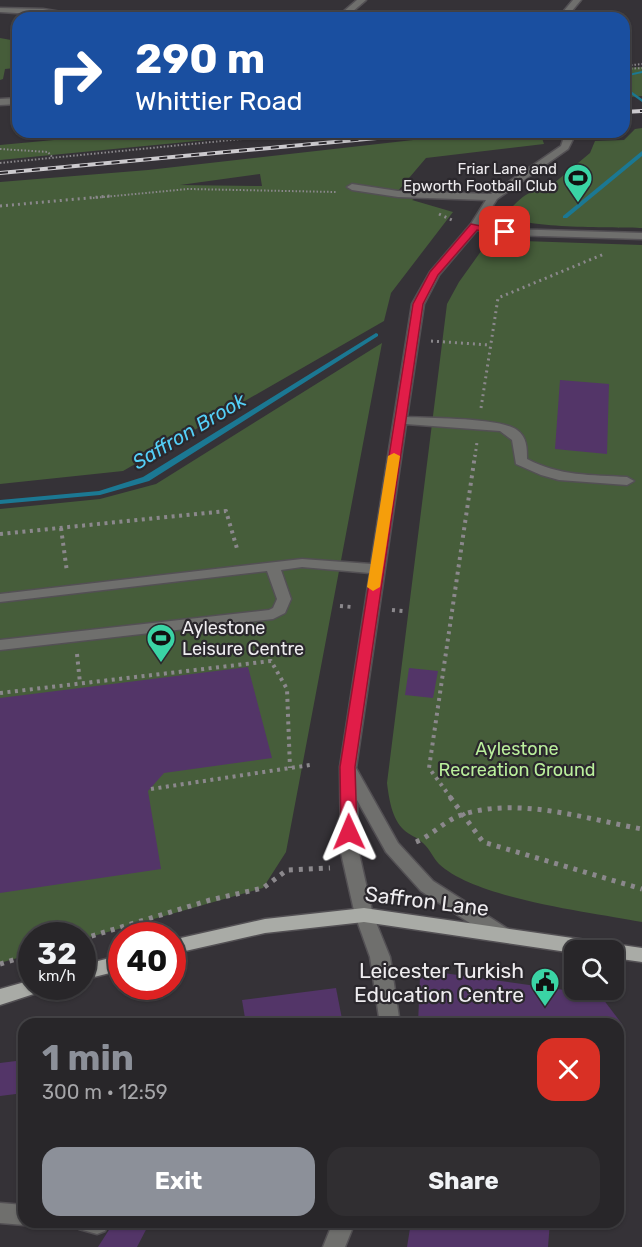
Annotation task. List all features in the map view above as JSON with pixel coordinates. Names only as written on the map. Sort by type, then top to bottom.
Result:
[{"type":"main road","name":"Saffron Lane","points":[[186,944],[265,926],[364,915],[642,955]]},
{"type":"main road","points":[[0,997],[18,992]]},
{"type":"street","points":[[347,12],[362,0]]},
{"type":"street","points":[[567,12],[577,0]]},
{"type":"street","points":[[0,10],[50,12]]},
{"type":"street","points":[[389,1018],[380,957],[364,915],[350,853],[348,767],[376,569],[418,304],[434,274],[475,226],[493,197],[565,147],[569,138]]},
{"type":"street","points":[[349,190],[493,197]]},
{"type":"street","points":[[475,226],[505,232],[642,236]]},
{"type":"street","points":[[399,420],[502,427],[513,430],[521,441],[521,461],[539,473],[627,481]]},
{"type":"street","points":[[0,598],[302,563],[376,569]]},
{"type":"street","points":[[0,645],[273,614],[280,610],[284,599],[273,567]]},
{"type":"street","points":[[348,767],[392,847],[427,886],[501,934]]},
{"type":"street","points":[[0,1212],[18,1214]]},
{"type":"street","points":[[334,1247],[342,1228]]},
{"type":"path","points":[[0,163],[252,138]]},
{"type":"path","points":[[0,149],[48,152],[54,158]]},
{"type":"path","points":[[0,206],[198,189],[349,190]]},
{"type":"path","points":[[433,210],[452,220]]},
{"type":"path","points":[[480,415],[498,298],[604,254],[613,254]]},
{"type":"path","points":[[424,341],[490,345]]},
{"type":"path","points":[[478,434],[429,768],[483,842],[642,889]]},
{"type":"path","points":[[0,534],[226,512],[243,570]]},
{"type":"path","points":[[0,693],[271,661],[286,689],[290,768]]},
{"type":"path","points":[[150,789],[310,765]]},
{"type":"path","points":[[462,814],[520,809],[642,829]]},
{"type":"path","points":[[96,935],[210,900],[262,888],[287,870],[296,870]]},
{"type":"path","points":[[0,964],[18,958]]},
{"type":"green space","points":[[0,38],[11,40],[12,68],[5,69],[3,79],[0,80]]},
{"type":"green space","points":[[642,67],[642,96],[630,97],[630,68]]},
{"type":"green space","points":[[642,128],[642,228],[551,225],[518,220],[510,216],[509,210],[517,202],[530,192],[547,189],[590,153],[595,141],[624,140],[630,138],[630,134],[635,129]]},
{"type":"green space","points":[[75,138],[229,138],[0,160],[0,145]]},
{"type":"green space","points":[[431,138],[542,138],[544,144],[426,158],[398,191],[470,193],[464,198],[418,197],[412,200],[453,212],[391,293],[384,321],[123,471],[0,484],[0,182],[148,170]],"holes":[[[260,174],[262,186],[179,185]]]},
{"type":"green space","name":"Aylestone Recreation Ground","points":[[489,240],[642,245],[642,922],[506,895],[456,876],[439,864],[425,845],[406,832],[394,815],[390,802],[387,783],[447,304],[459,282]]},
{"type":"green space","name":"Aylestone Leisure Centre","points":[[382,343],[286,852],[263,888],[143,922],[108,922],[108,932],[96,935],[96,922],[18,922],[18,958],[0,963],[0,509],[100,499],[156,484]]},
{"type":"building","points":[[560,380],[609,384],[607,454],[555,449]]},
{"type":"building","name":"Aylestone Leisure Centre","points":[[248,667],[272,758],[164,773],[148,791],[161,869],[0,893],[0,698]]},
{"type":"building","points":[[409,668],[438,671],[433,698],[405,695]]},
{"type":"building","points":[[429,971],[564,990],[564,1000],[604,1000],[617,1018],[418,1018],[420,977]]},
{"type":"building","points":[[336,988],[342,1018],[245,1018],[242,1000]]},
{"type":"building","points":[[18,1061],[18,1094],[0,1096],[0,1063]]},
{"type":"building","points":[[110,1228],[147,1228],[137,1247],[98,1247]]},
{"type":"building","points":[[410,1228],[550,1228],[548,1247],[407,1247]]},
{"type":"waterway","name":"Saffron Brook","points":[[630,75],[642,72]]},
{"type":"waterway","name":"Saffron Brook","points":[[630,92],[642,101]]},
{"type":"waterway","name":"Saffron Brook","points":[[565,217],[642,153]]},
{"type":"waterway","name":"Saffron Brook","points":[[0,502],[100,493],[146,479],[376,335]]},
{"type":"railway","points":[[630,112],[642,111]]},
{"type":"railway","points":[[0,173],[376,138]]},
{"type":"slow traffic","points":[[373,587],[394,456]]},
{"type":"place","name":"Friar Lane and Epworth Football Club","points":[[578,204]]},
{"type":"place","name":"Aylestone Leisure Centre","points":[[161,664]]},
{"type":"place","name":"Leicester Turkish Education Centre","points":[[545,1008]]},
{"type":"route","points":[[349,832],[348,767],[370,609],[418,304],[434,274],[475,226],[505,232]]}]
